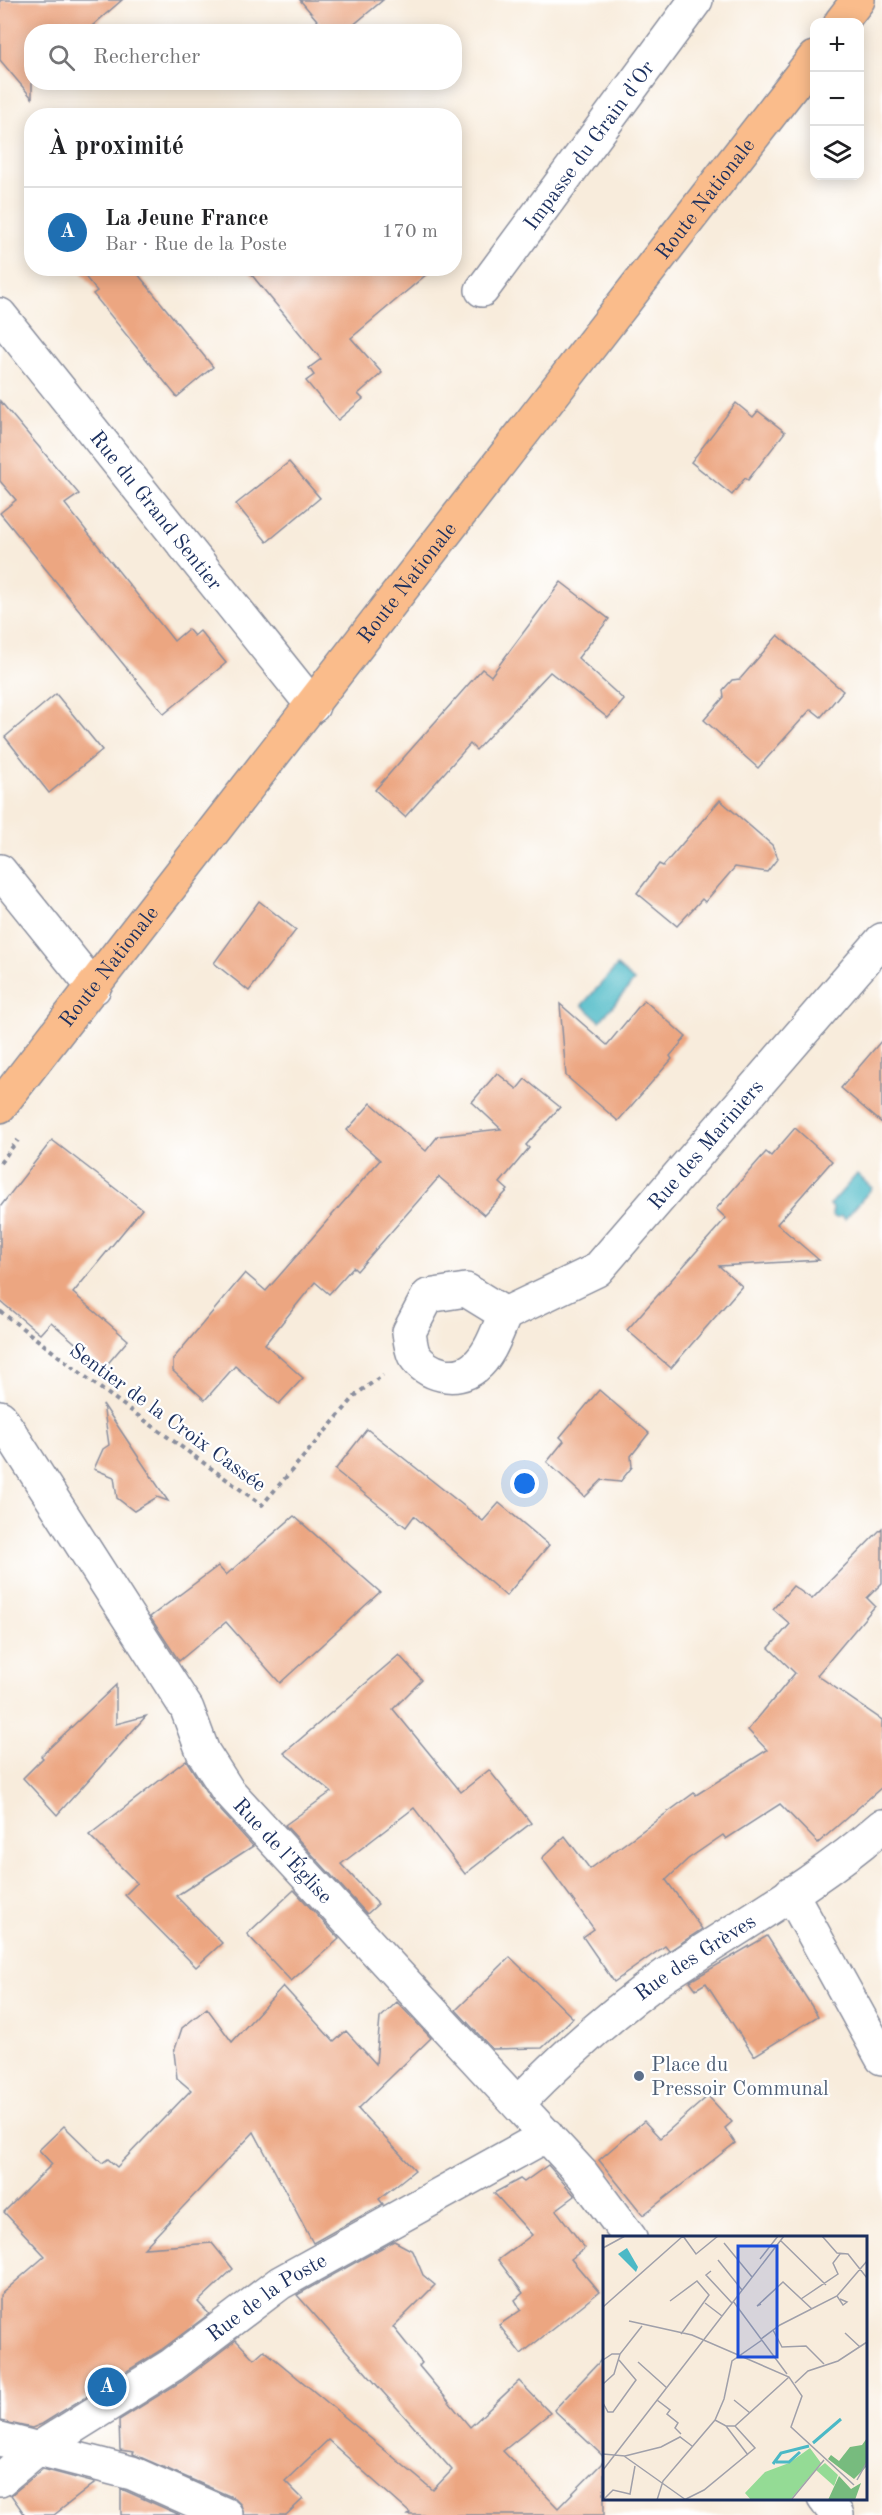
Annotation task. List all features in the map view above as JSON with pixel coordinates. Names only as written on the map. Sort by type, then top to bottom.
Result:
[{"type":"main road","points":[[844,18],[858,0]]},
{"type":"main road","name":"Route Nationale","points":[[0,1106],[313,706],[810,63]]},
{"type":"street","name":"Impasse du Grain d'Or","points":[[482,290],[696,0]]},
{"type":"street","name":"Rue du Grand Sentier","points":[[0,315],[313,706]]},
{"type":"street","points":[[0,871],[93,988]]},
{"type":"street","name":"Rue des Mariniers","points":[[505,1314],[597,1270],[882,940]]},
{"type":"street","points":[[466,1290],[505,1314],[490,1348],[475,1368],[457,1376],[432,1373],[414,1354],[409,1332],[428,1296],[466,1290]]},
{"type":"street","name":"Rue de l'Église","points":[[0,1418],[187,1709],[203,1752],[228,1791],[547,2135],[583,2175],[629,2236]]},
{"type":"street","name":"Rue des Grèves","points":[[518,2103],[544,2076],[627,2005],[665,1976],[791,1893],[865,1841],[882,1826]]},
{"type":"street","points":[[791,1893],[882,2058]]},
{"type":"street","name":"Rue de la Poste","points":[[0,2480],[36,2450],[172,2365],[280,2283],[547,2135]]},
{"type":"street","points":[[0,2439],[132,2473],[226,2515]]},
{"type":"street","points":[[825,2500],[837,2515]]},
{"type":"path","name":"Sentier de la Croix Cassée","points":[[0,1311],[104,1391],[262,1505],[358,1393],[414,1354]]},
{"type":"water","points":[[617,966],[634,981],[600,1021],[582,1005]]},
{"type":"water","points":[[857,1174],[872,1188],[845,1219],[842,1216],[836,1218],[832,1215],[833,1208],[830,1205]]},
{"type":"building","points":[[0,0],[122,0],[94,24],[24,24],[24,88],[0,60]]},
{"type":"building","points":[[300,0],[383,0],[354,24],[320,24]]},
{"type":"building","points":[[25,90],[32,90],[32,98]]},
{"type":"building","points":[[85,276],[139,276],[213,367],[177,397],[93,294],[97,291]]},
{"type":"building","points":[[253,276],[425,276],[351,338],[382,373],[358,394],[363,399],[338,420],[306,381],[314,375],[309,368],[321,359]]},
{"type":"building","points":[[0,401],[79,494],[65,504],[174,641],[188,629],[194,636],[200,631],[226,663],[164,714],[0,513],[16,500],[0,481]]},
{"type":"building","points":[[736,403],[753,417],[758,411],[785,432],[748,480],[745,478],[732,495],[691,462]]},
{"type":"building","points":[[289,462],[320,498],[267,542],[236,504]]},
{"type":"building","points":[[561,582],[609,619],[578,658],[624,700],[608,718],[550,672],[476,750],[470,744],[405,817],[375,790],[482,669],[491,676]]},
{"type":"building","points":[[778,635],[843,691],[821,717],[811,709],[758,768],[704,720],[724,697],[723,690],[732,680],[740,679]]},
{"type":"building","points":[[56,694],[102,750],[49,793],[5,737]]},
{"type":"building","points":[[720,800],[772,845],[778,858],[767,872],[735,867],[705,902],[702,899],[677,926],[637,893],[659,864],[663,866]]},
{"type":"building","points":[[259,901],[296,930],[249,991],[214,963]]},
{"type":"building","points":[[644,1000],[686,1037],[670,1056],[672,1059],[618,1121],[566,1076],[560,1004],[607,1045]]},
{"type":"building","points":[[882,1040],[882,1123],[841,1088]]},
{"type":"building","points":[[497,1073],[517,1089],[525,1079],[560,1107],[526,1145],[529,1148],[500,1183],[508,1190],[484,1215],[439,1177],[357,1271],[353,1267],[329,1294],[315,1282],[265,1344],[303,1378],[279,1404],[235,1366],[205,1400],[173,1371],[173,1359],[245,1273],[266,1291],[380,1160],[347,1130],[371,1103],[426,1151],[438,1136],[501,1129],[472,1102]]},
{"type":"building","points":[[795,1128],[832,1161],[777,1224],[819,1260],[719,1266],[742,1286],[671,1368],[627,1330],[726,1218],[716,1209],[766,1152],[771,1156]]},
{"type":"building","points":[[52,1140],[142,1209],[73,1293],[128,1340],[104,1368],[51,1322],[40,1334],[0,1301],[0,1207]]},
{"type":"building","points":[[599,1390],[649,1433],[631,1456],[632,1467],[620,1482],[602,1480],[585,1497],[547,1462],[564,1441],[560,1437]]},
{"type":"building","points":[[103,1404],[168,1501],[157,1497],[134,1511],[117,1498],[114,1477],[94,1469],[103,1449],[109,1445]]},
{"type":"building","points":[[367,1429],[483,1521],[499,1503],[549,1545],[506,1596],[414,1516],[406,1527],[335,1470]]},
{"type":"building","points":[[294,1516],[380,1592],[280,1683],[226,1622],[179,1661],[150,1617],[218,1566],[226,1575]]},
{"type":"building","points":[[882,1528],[882,1583],[867,1598],[875,1606],[817,1675],[882,1720],[882,1787],[818,1843],[780,1804],[726,1839],[723,1835],[688,1859],[666,1880],[702,1929],[669,1951],[665,1946],[614,1982],[583,1937],[594,1929],[542,1858],[565,1836],[590,1869],[694,1793],[696,1795],[767,1750],[748,1730],[795,1673],[769,1648],[790,1624],[773,1609],[793,1586],[812,1599]]},
{"type":"building","points":[[399,1655],[422,1680],[393,1709],[461,1792],[489,1770],[531,1823],[465,1874],[414,1808],[341,1864],[378,1904],[367,1914],[285,1825],[331,1792],[284,1753]]},
{"type":"building","points":[[116,1685],[116,1724],[146,1716],[57,1815],[23,1778],[43,1758],[41,1756]]},
{"type":"building","points":[[186,1760],[212,1801],[253,1846],[176,1896],[222,1943],[196,1967],[125,1895],[137,1883],[89,1835]]},
{"type":"building","points":[[294,1890],[339,1939],[291,1981],[247,1934]]},
{"type":"building","points":[[767,1936],[818,2016],[754,2056],[706,1983],[696,1989],[690,1981]]},
{"type":"building","points":[[510,1957],[573,2018],[542,2048],[492,2049],[456,2010]]},
{"type":"building","points":[[283,1986],[334,2042],[346,2031],[376,2064],[380,2018],[397,2002],[431,2038],[358,2109],[415,2170],[379,2199],[383,2204],[313,2243],[254,2132],[144,2248],[212,2243],[233,2269],[198,2302],[209,2314],[161,2350],[42,2424],[32,2428],[0,2421],[0,2295],[45,2256],[4,2212],[52,2164],[39,2150],[64,2126],[102,2163],[108,2159],[117,2167],[191,2090],[177,2078],[174,2052],[182,2028],[207,2008],[232,2042]]},
{"type":"building","points":[[708,2096],[732,2122],[725,2128],[735,2143],[643,2215],[599,2160],[644,2121],[660,2138]]},
{"type":"building","points":[[548,2165],[575,2196],[556,2210],[585,2248],[571,2259],[599,2292],[521,2354],[499,2325],[521,2310],[515,2300],[523,2293],[498,2260],[532,2235],[494,2193],[520,2179],[524,2182]]},
{"type":"building","points":[[394,2241],[413,2251],[423,2275],[435,2285],[393,2327],[422,2363],[419,2366],[470,2427],[519,2381],[550,2413],[503,2451],[558,2508],[603,2462],[604,2515],[408,2515],[410,2513],[328,2440],[285,2481],[303,2499],[286,2515],[244,2515],[241,2505],[234,2498],[133,2454],[134,2452],[120,2450],[119,2420],[182,2381],[236,2340],[254,2359],[264,2350],[433,2490],[452,2470],[297,2295]]},
{"type":"building","points":[[603,2358],[603,2456],[554,2410]]},
{"type":"building","points":[[43,2469],[95,2483],[54,2515],[25,2515],[11,2495]]},
{"type":"building","points":[[121,2489],[126,2491],[180,2515],[121,2515]]},
{"type":"place","name":"Place du Pressoir Communal","points":[[639,2076]]},
{"type":"place","name":"La Jeune France","points":[[107,2387]]}]
